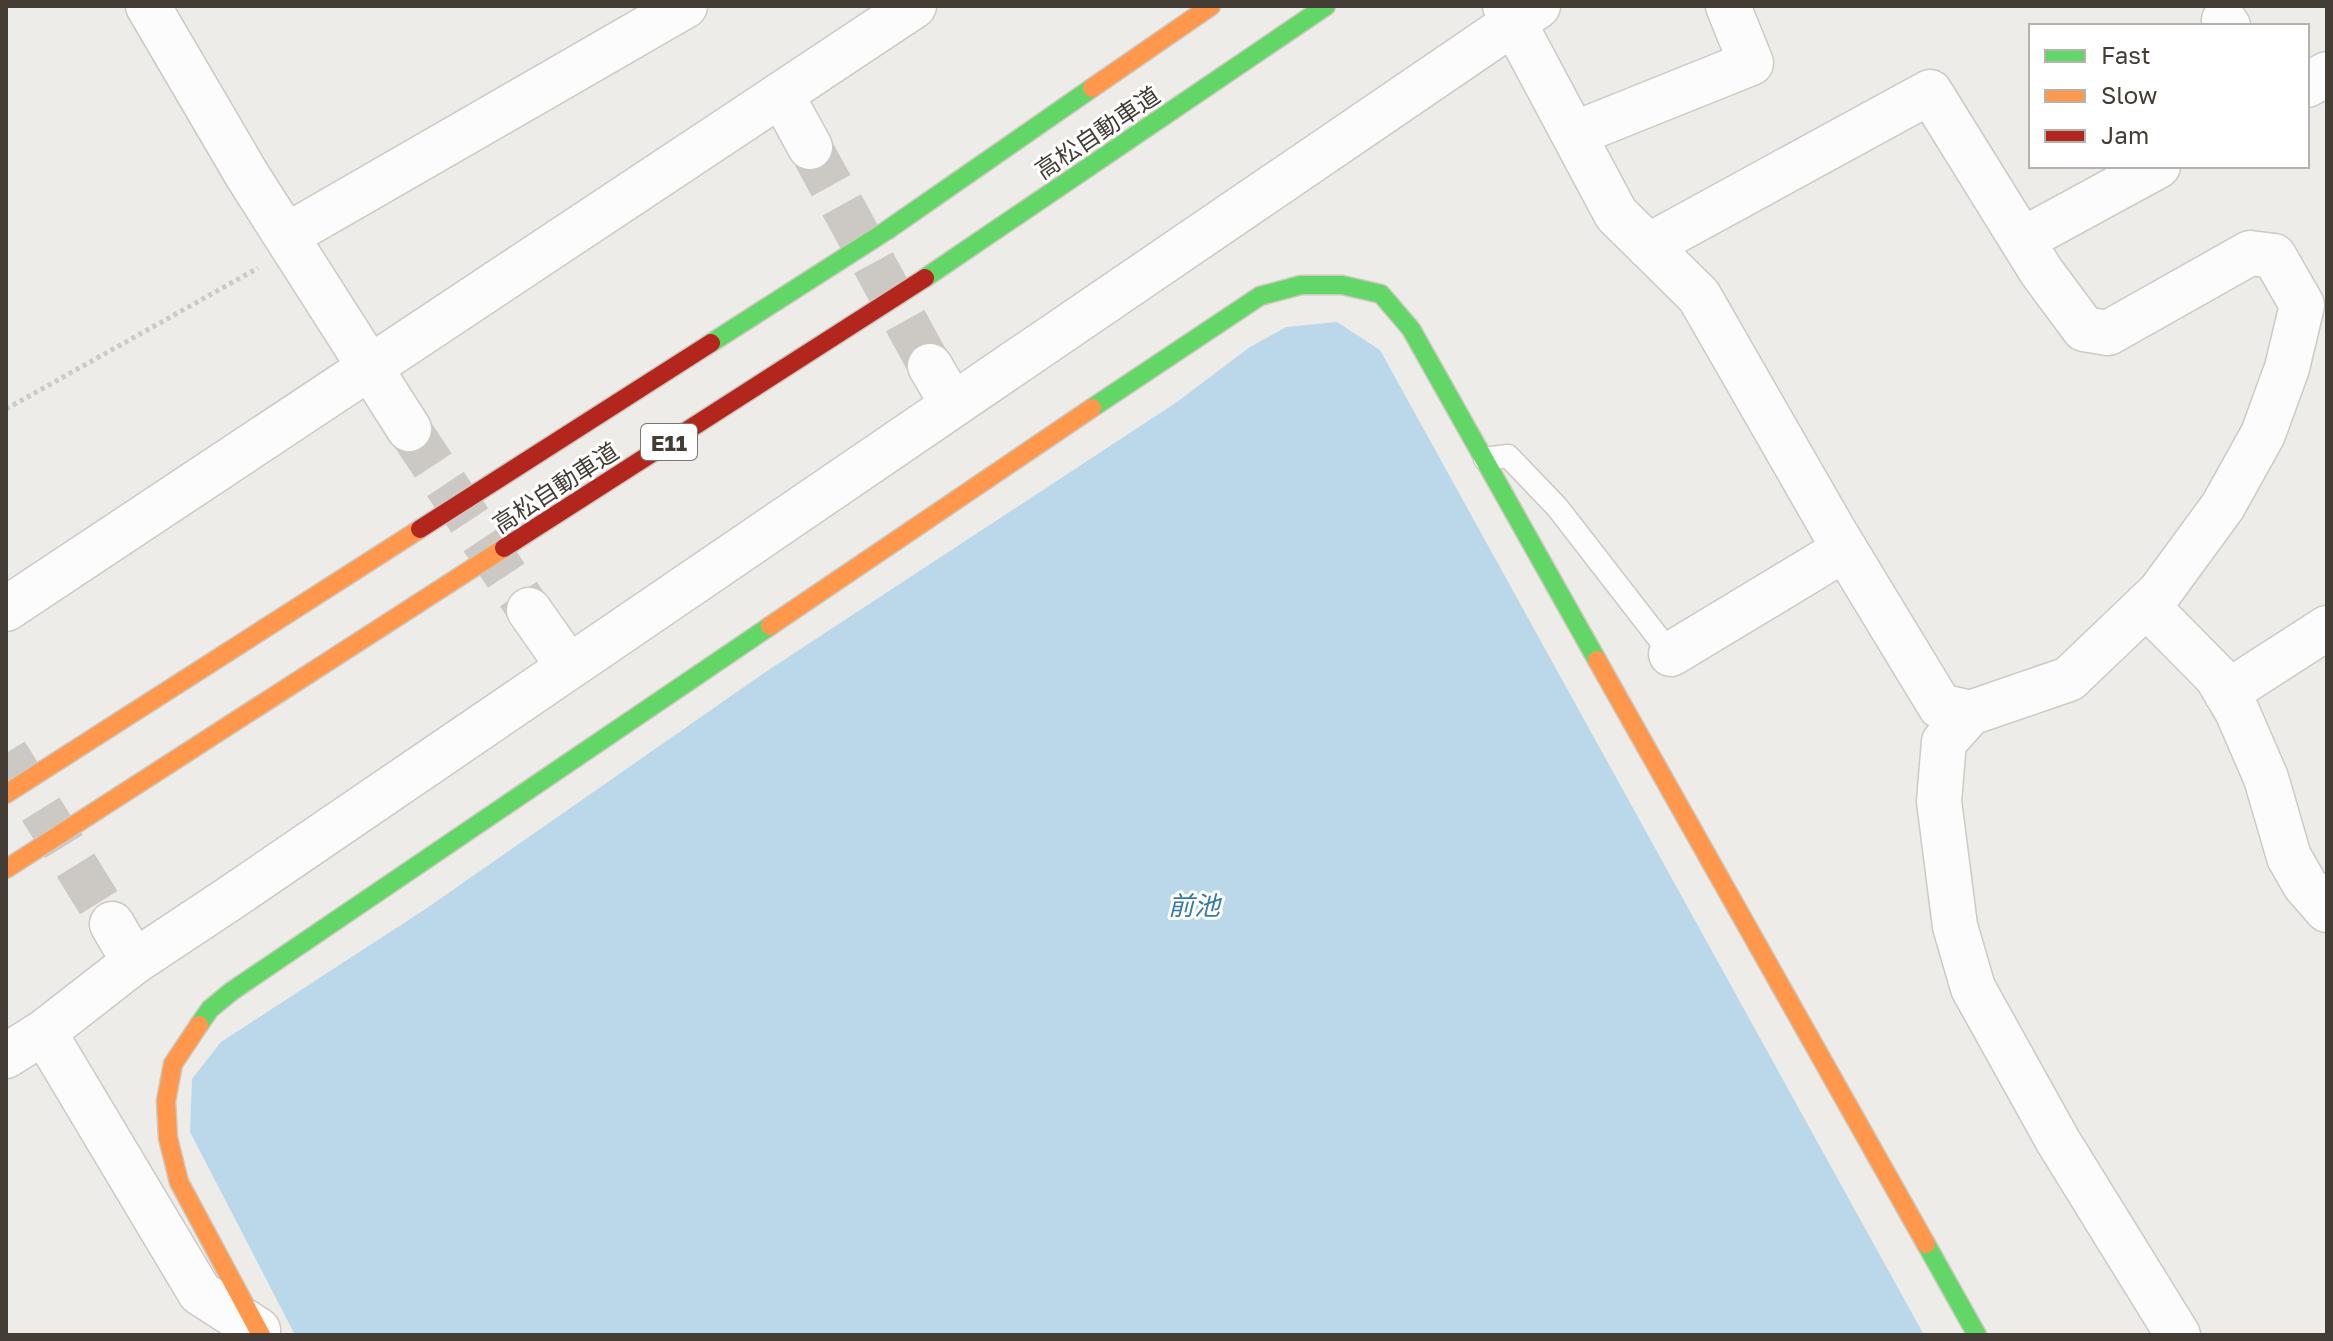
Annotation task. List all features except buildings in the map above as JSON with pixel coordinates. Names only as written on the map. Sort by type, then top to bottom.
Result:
[{"type":"main road","name":"高松自動車道","points":[[6,794],[886,231],[1211,6]]},
{"type":"main road","name":"高松自動車道","points":[[6,869],[906,290],[1326,6]]},
{"type":"main road","points":[[260,1333],[179,1182],[168,1138],[166,1101],[173,1064],[210,1009],[232,991],[1260,296],[1301,285],[1342,285],[1381,294],[1411,329],[1977,1335]]},
{"type":"street","points":[[148,6],[247,175],[409,429]]},
{"type":"street","points":[[290,242],[685,6]]},
{"type":"street","points":[[6,609],[914,6]]},
{"type":"street","points":[[1574,134],[1751,63],[1728,6]]},
{"type":"street","points":[[6,1056],[44,1032],[134,962],[953,405],[1519,11],[1574,134],[1616,214],[1699,296],[1940,706],[1970,713]]},
{"type":"street","points":[[2309,84],[2327,74]]},
{"type":"street","points":[[1648,246],[1930,92],[2041,271],[2084,329],[2108,333],[2250,253],[2274,256],[2302,305],[2287,368],[2263,434],[2223,506],[2160,592],[2069,679],[1970,713],[1944,742],[1939,801],[1955,926],[1973,988],[2058,1141],[2178,1335]]},
{"type":"street","points":[[782,96],[810,147]]},
{"type":"street","points":[[2022,240],[2143,169]]},
{"type":"street","points":[[930,366],[953,405]]},
{"type":"street","points":[[1671,654],[1845,549]]},
{"type":"street","points":[[2146,605],[2217,677],[2237,711],[2266,778],[2289,857],[2305,885],[2327,910]]},
{"type":"street","points":[[529,610],[569,667]]},
{"type":"street","points":[[2226,693],[2327,628]]},
{"type":"street","points":[[112,924],[134,962]]},
{"type":"street","points":[[44,1032],[200,1293],[260,1333]]},
{"type":"lane","points":[[1485,459],[1508,456],[1557,507],[1671,654]]},
{"type":"path","points":[[6,409],[290,242]]},
{"type":"water","name":"前池","points":[[1337,322],[1380,350],[1924,1335],[295,1335],[190,1132],[192,1079],[221,1042],[427,908],[764,673],[1177,402],[1250,347],[1286,327]]},
{"type":"tunnel","points":[[810,147],[930,366]]},
{"type":"tunnel","points":[[409,429],[529,610]]},
{"type":"tunnel","points":[[6,753],[112,924]]},
{"type":"traffic: fast","points":[[925,278],[1326,6]]},
{"type":"traffic: fast","points":[[711,343],[886,231],[1092,88]]},
{"type":"traffic: fast","points":[[1092,408],[1260,296],[1301,285],[1342,285],[1381,294],[1411,329],[1597,660]]},
{"type":"traffic: fast","points":[[199,1025],[210,1009],[232,991],[770,626]]},
{"type":"traffic: fast","points":[[1926,1244],[1977,1335]]},
{"type":"traffic: slow","points":[[1092,88],[1211,6]]},
{"type":"traffic: slow","points":[[770,626],[1092,408]]},
{"type":"traffic: slow","points":[[6,794],[420,529]]},
{"type":"traffic: slow","points":[[6,869],[504,548]]},
{"type":"traffic: slow","points":[[1597,660],[1926,1244]]},
{"type":"traffic: slow","points":[[199,1025],[173,1064],[166,1101],[168,1138],[179,1182],[261,1335]]},
{"type":"traffic: jam","points":[[504,548],[925,278]]},
{"type":"traffic: jam","points":[[420,529],[711,343]]}]
